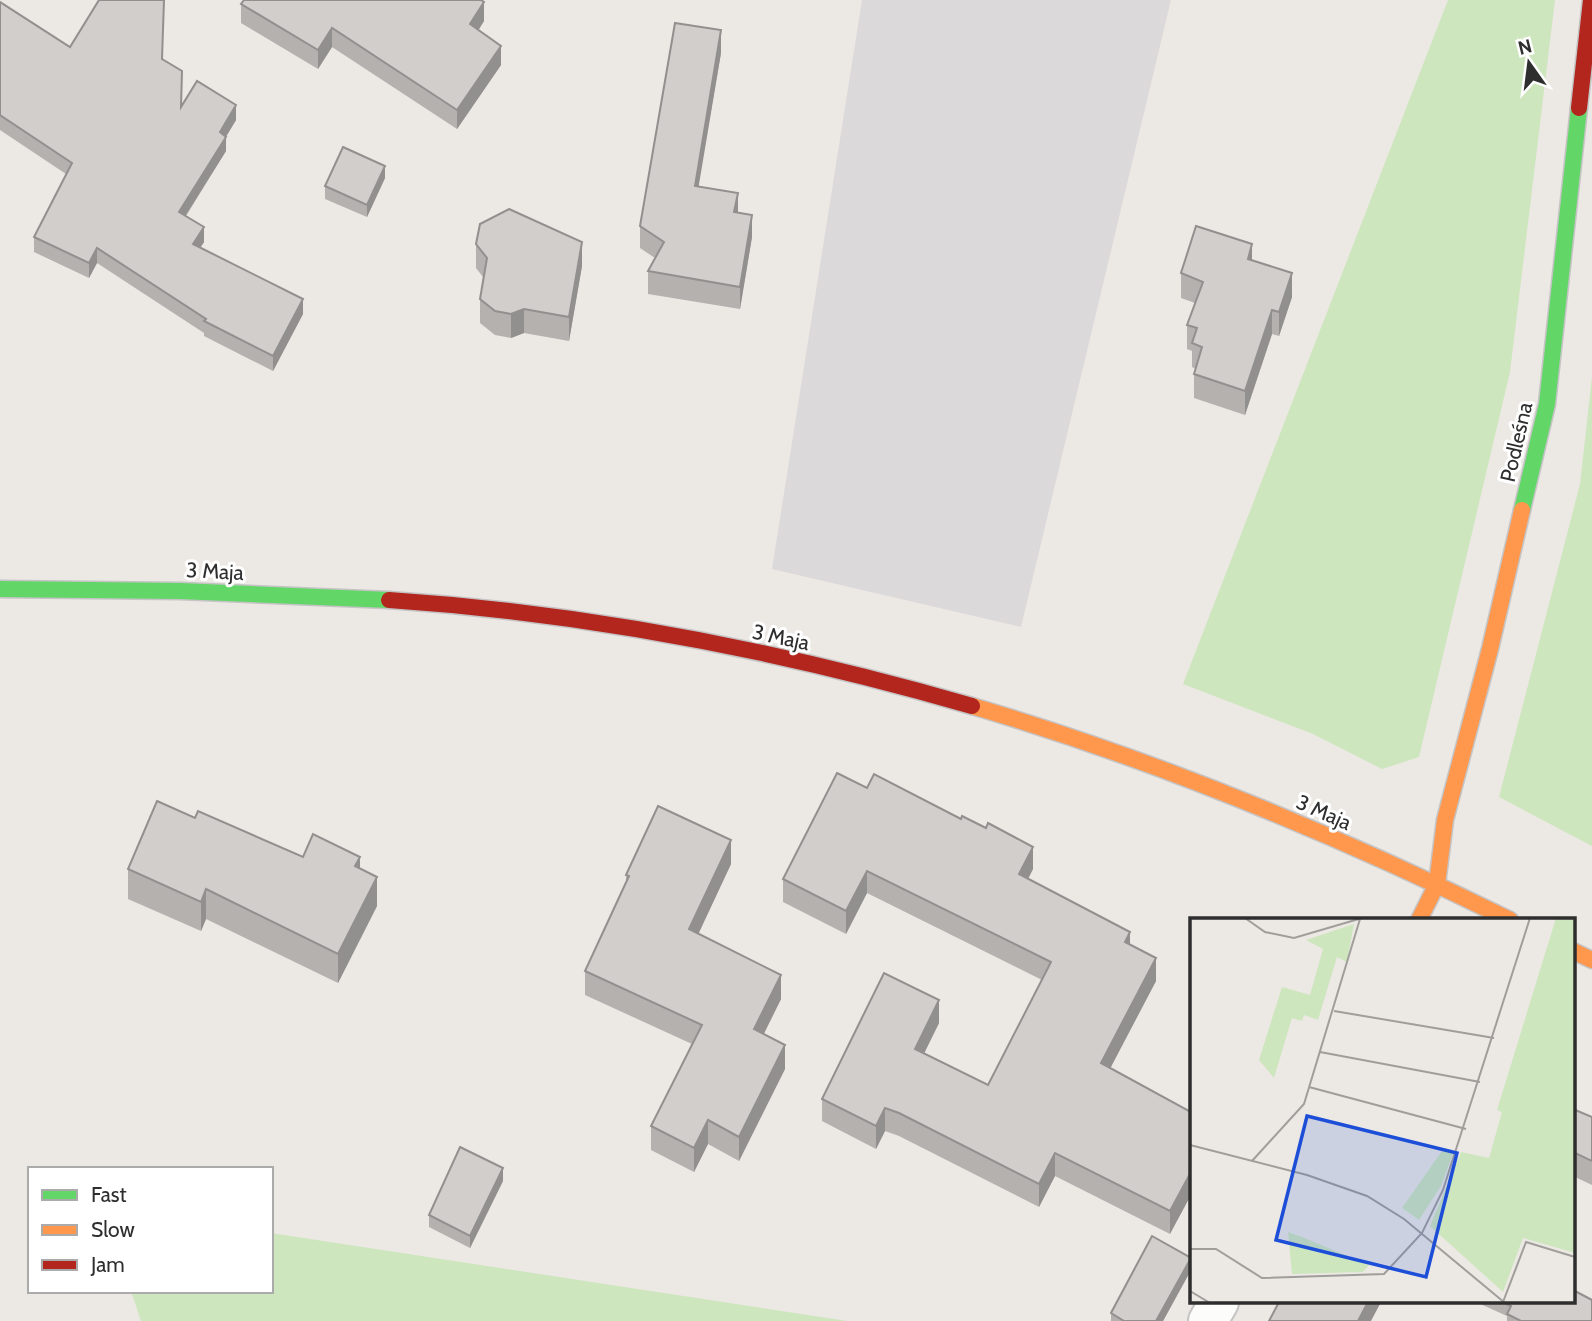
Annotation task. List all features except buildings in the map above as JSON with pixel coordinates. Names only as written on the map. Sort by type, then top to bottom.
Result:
[{"type":"street","name":"Podleśna","points":[[1420,918],[1437,884],[1445,820],[1490,649],[1547,404],[1591,0]]},
{"type":"street","name":"3 Maja","points":[[0,589],[148,589],[481,607],[628,628],[796,661],[937,696],[1090,742],[1224,791],[1437,884],[1506,918]]},
{"type":"street","points":[[1574,951],[1592,960]]},
{"type":"street","points":[[1208,1321],[1218,1304]]},
{"type":"shaded area","points":[[862,0],[1171,0],[1021,627],[772,569]]},
{"type":"green space","points":[[1448,0],[1555,0],[1510,372],[1419,757],[1382,769],[1313,734],[1183,684]]},
{"type":"green space","points":[[1592,377],[1592,846],[1499,797],[1580,484]]},
{"type":"green space","points":[[273,1233],[847,1321],[141,1321],[132,1293],[273,1293]]},
{"type":"traffic: fast","points":[[1522,510],[1547,404],[1579,108]]},
{"type":"traffic: fast","points":[[0,589],[180,591],[389,600]]},
{"type":"traffic: slow","points":[[1420,918],[1437,884],[1445,820],[1490,649],[1522,510]]},
{"type":"traffic: slow","points":[[972,706],[1042,727],[1246,801],[1378,858],[1506,918]]},
{"type":"traffic: slow","points":[[1574,951],[1592,960]]},
{"type":"traffic: jam","points":[[1579,108],[1591,0]]},
{"type":"traffic: jam","points":[[389,600],[536,614],[683,637],[828,668],[972,706]]}]
